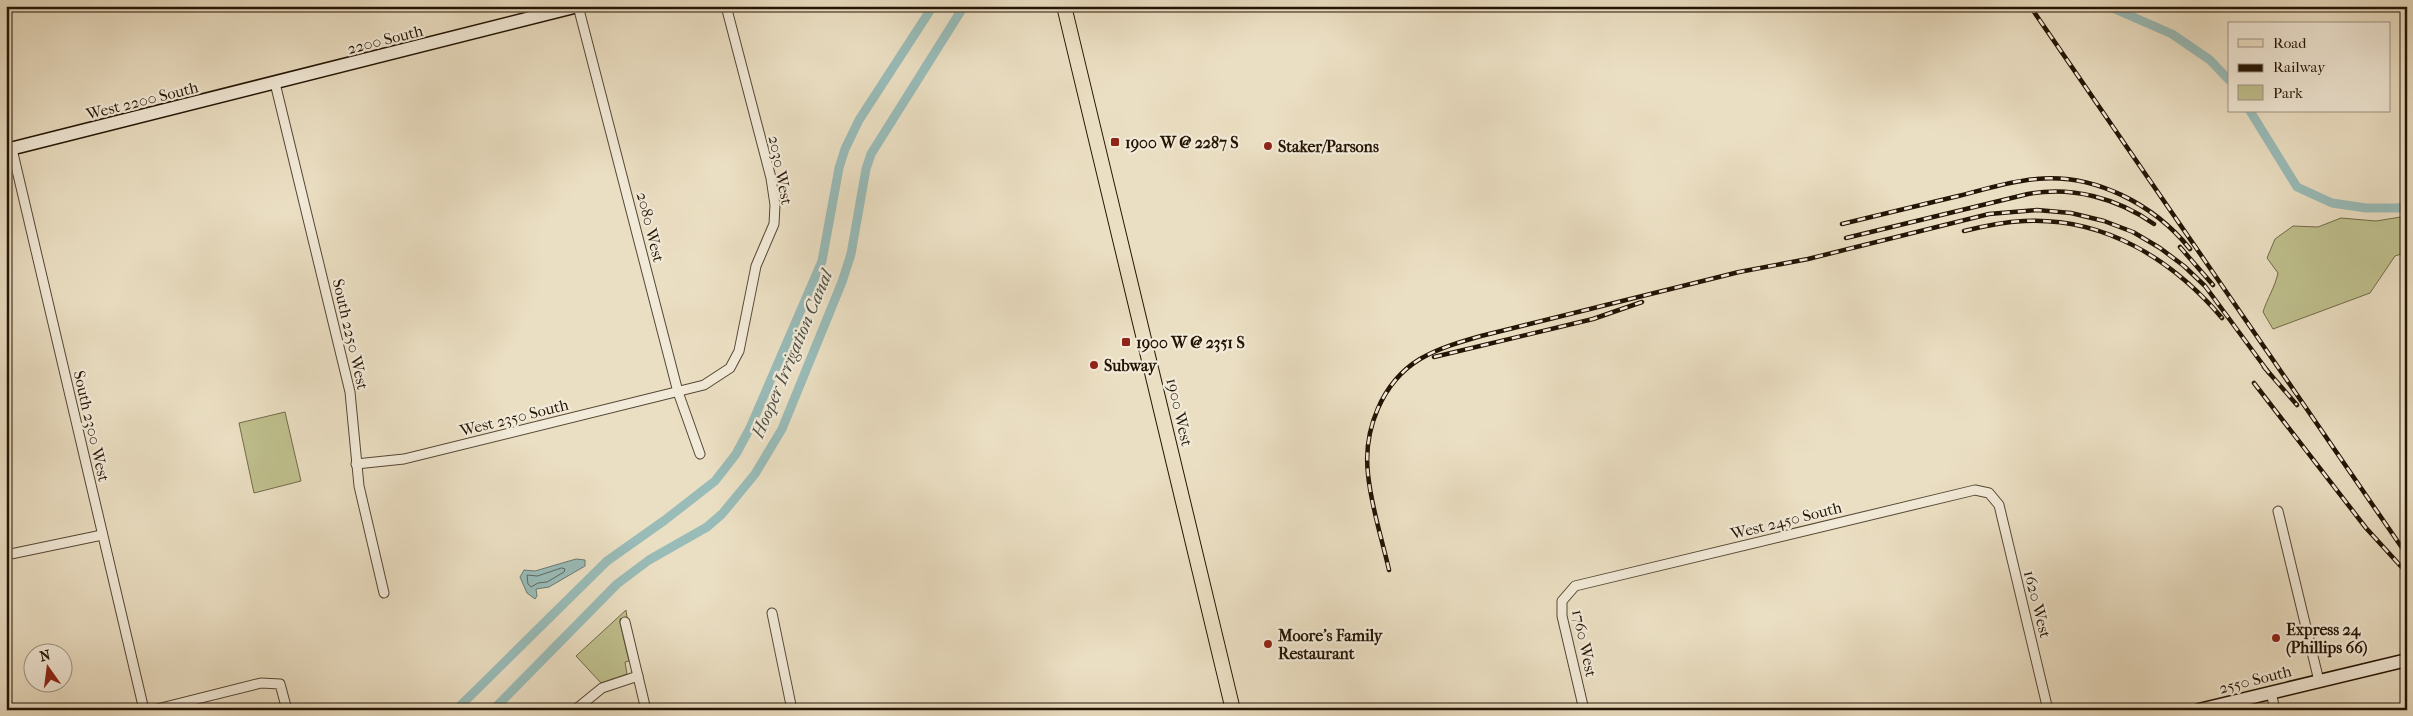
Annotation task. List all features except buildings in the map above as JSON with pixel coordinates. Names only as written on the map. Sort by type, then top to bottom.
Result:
[{"type":"main road","name":"1900 West","points":[[1064,6],[1233,710]]},
{"type":"street","name":"2200 South","points":[[281,82],[578,6]]},
{"type":"street","name":"2080 West","points":[[578,6],[678,392],[700,454]]},
{"type":"street","name":"2030 West","points":[[678,392],[704,385],[730,368],[739,351],[756,266],[774,224],[776,205],[771,178],[726,6]]},
{"type":"street","name":"West 2200 South","points":[[9,150],[281,82]]},
{"type":"street","name":"South 2250 West","points":[[281,82],[350,392],[359,486],[384,593]]},
{"type":"street","name":"South 2300 West","points":[[9,150],[144,710]]},
{"type":"street","name":"West 2350 South","points":[[356,464],[404,459],[678,392]]},
{"type":"street","name":"West 2450 South","points":[[1575,586],[1975,490],[1989,493],[1999,505]]},
{"type":"street","name":"1620 West","points":[[1999,505],[2048,710]]},
{"type":"street","points":[[2278,510],[2319,681]]},
{"type":"street","points":[[6,555],[102,535]]},
{"type":"street","name":"1760 West","points":[[1575,586],[1562,601],[1562,616],[1584,710]]},
{"type":"street","points":[[772,613],[792,710]]},
{"type":"street","points":[[625,622],[646,710]]},
{"type":"street","name":"2550 South","points":[[2199,710],[2407,660]]},
{"type":"street","points":[[575,710],[602,688],[638,676]]},
{"type":"street","points":[[153,710],[261,683],[280,684],[287,710]]},
{"type":"street","points":[[2271,692],[2275,710]]},
{"type":"green space","points":[[2407,216],[2407,252],[2395,256],[2370,293],[2273,329],[2263,312],[2278,273],[2267,258],[2275,239],[2293,226],[2318,227],[2341,218],[2376,221]]},
{"type":"green space","points":[[285,412],[301,481],[254,493],[239,423]]},
{"type":"green space","points":[[626,610],[627,617],[620,619],[620,623],[629,661],[625,662],[627,674],[601,683],[576,656]]},
{"type":"water","points":[[576,559],[585,560],[585,566],[549,587],[536,589],[537,596],[535,599],[527,593],[520,577],[524,570],[535,571]]},
{"type":"waterway","points":[[456,710],[607,561],[665,520],[715,481],[736,454],[750,428],[822,261],[839,168],[845,149],[859,120],[933,6]]},
{"type":"waterway","name":"Hooper Irrigation Canal","points":[[493,710],[617,584],[649,560],[707,527],[722,514],[755,474],[782,429],[842,282],[851,254],[866,169],[871,154],[964,6]]},
{"type":"waterway","points":[[2108,6],[2172,34],[2210,60],[2228,79]]},
{"type":"waterway","points":[[2251,112],[2297,187],[2332,203],[2366,208],[2398,208],[2407,206]]},
{"type":"railway","points":[[2030,6],[2407,555]]},
{"type":"railway","points":[[1842,224],[2005,184],[2026,180],[2058,178],[2101,187],[2141,205],[2159,218],[2190,249]]},
{"type":"railway","points":[[1846,238],[2028,194],[2045,192],[2077,193],[2094,196],[2125,207],[2154,224]]},
{"type":"railway","points":[[1389,570],[1369,486],[1367,457],[1369,441],[1372,424],[1386,394],[1395,380],[1420,359],[1442,348],[1481,336],[1739,272],[1808,259],[1989,214],[2037,210],[2071,213],[2104,221],[2133,232],[2160,248],[2184,266],[2205,286],[2269,373]]},
{"type":"railway","points":[[1964,231],[2024,221],[2082,226],[2109,234],[2158,260],[2181,277],[2222,318]]},
{"type":"railway","points":[[2180,247],[2213,285]]},
{"type":"railway","points":[[1434,357],[1593,319],[1642,302]]},
{"type":"railway","points":[[2264,367],[2297,405]]},
{"type":"railway","points":[[2254,383],[2366,528],[2407,573]]},
{"type":"place","name":"1900 W @ 2287 S","points":[[1115,142]]},
{"type":"place","name":"Staker/Parsons","points":[[1268,146]]},
{"type":"place","name":"1900 W @ 2351 S","points":[[1126,342]]},
{"type":"place","name":"Subway","points":[[1094,365]]},
{"type":"place","name":"Express 24 (Phillips 66)","points":[[2276,638]]},
{"type":"place","name":"Moore's Family Restaurant","points":[[1268,644]]}]
